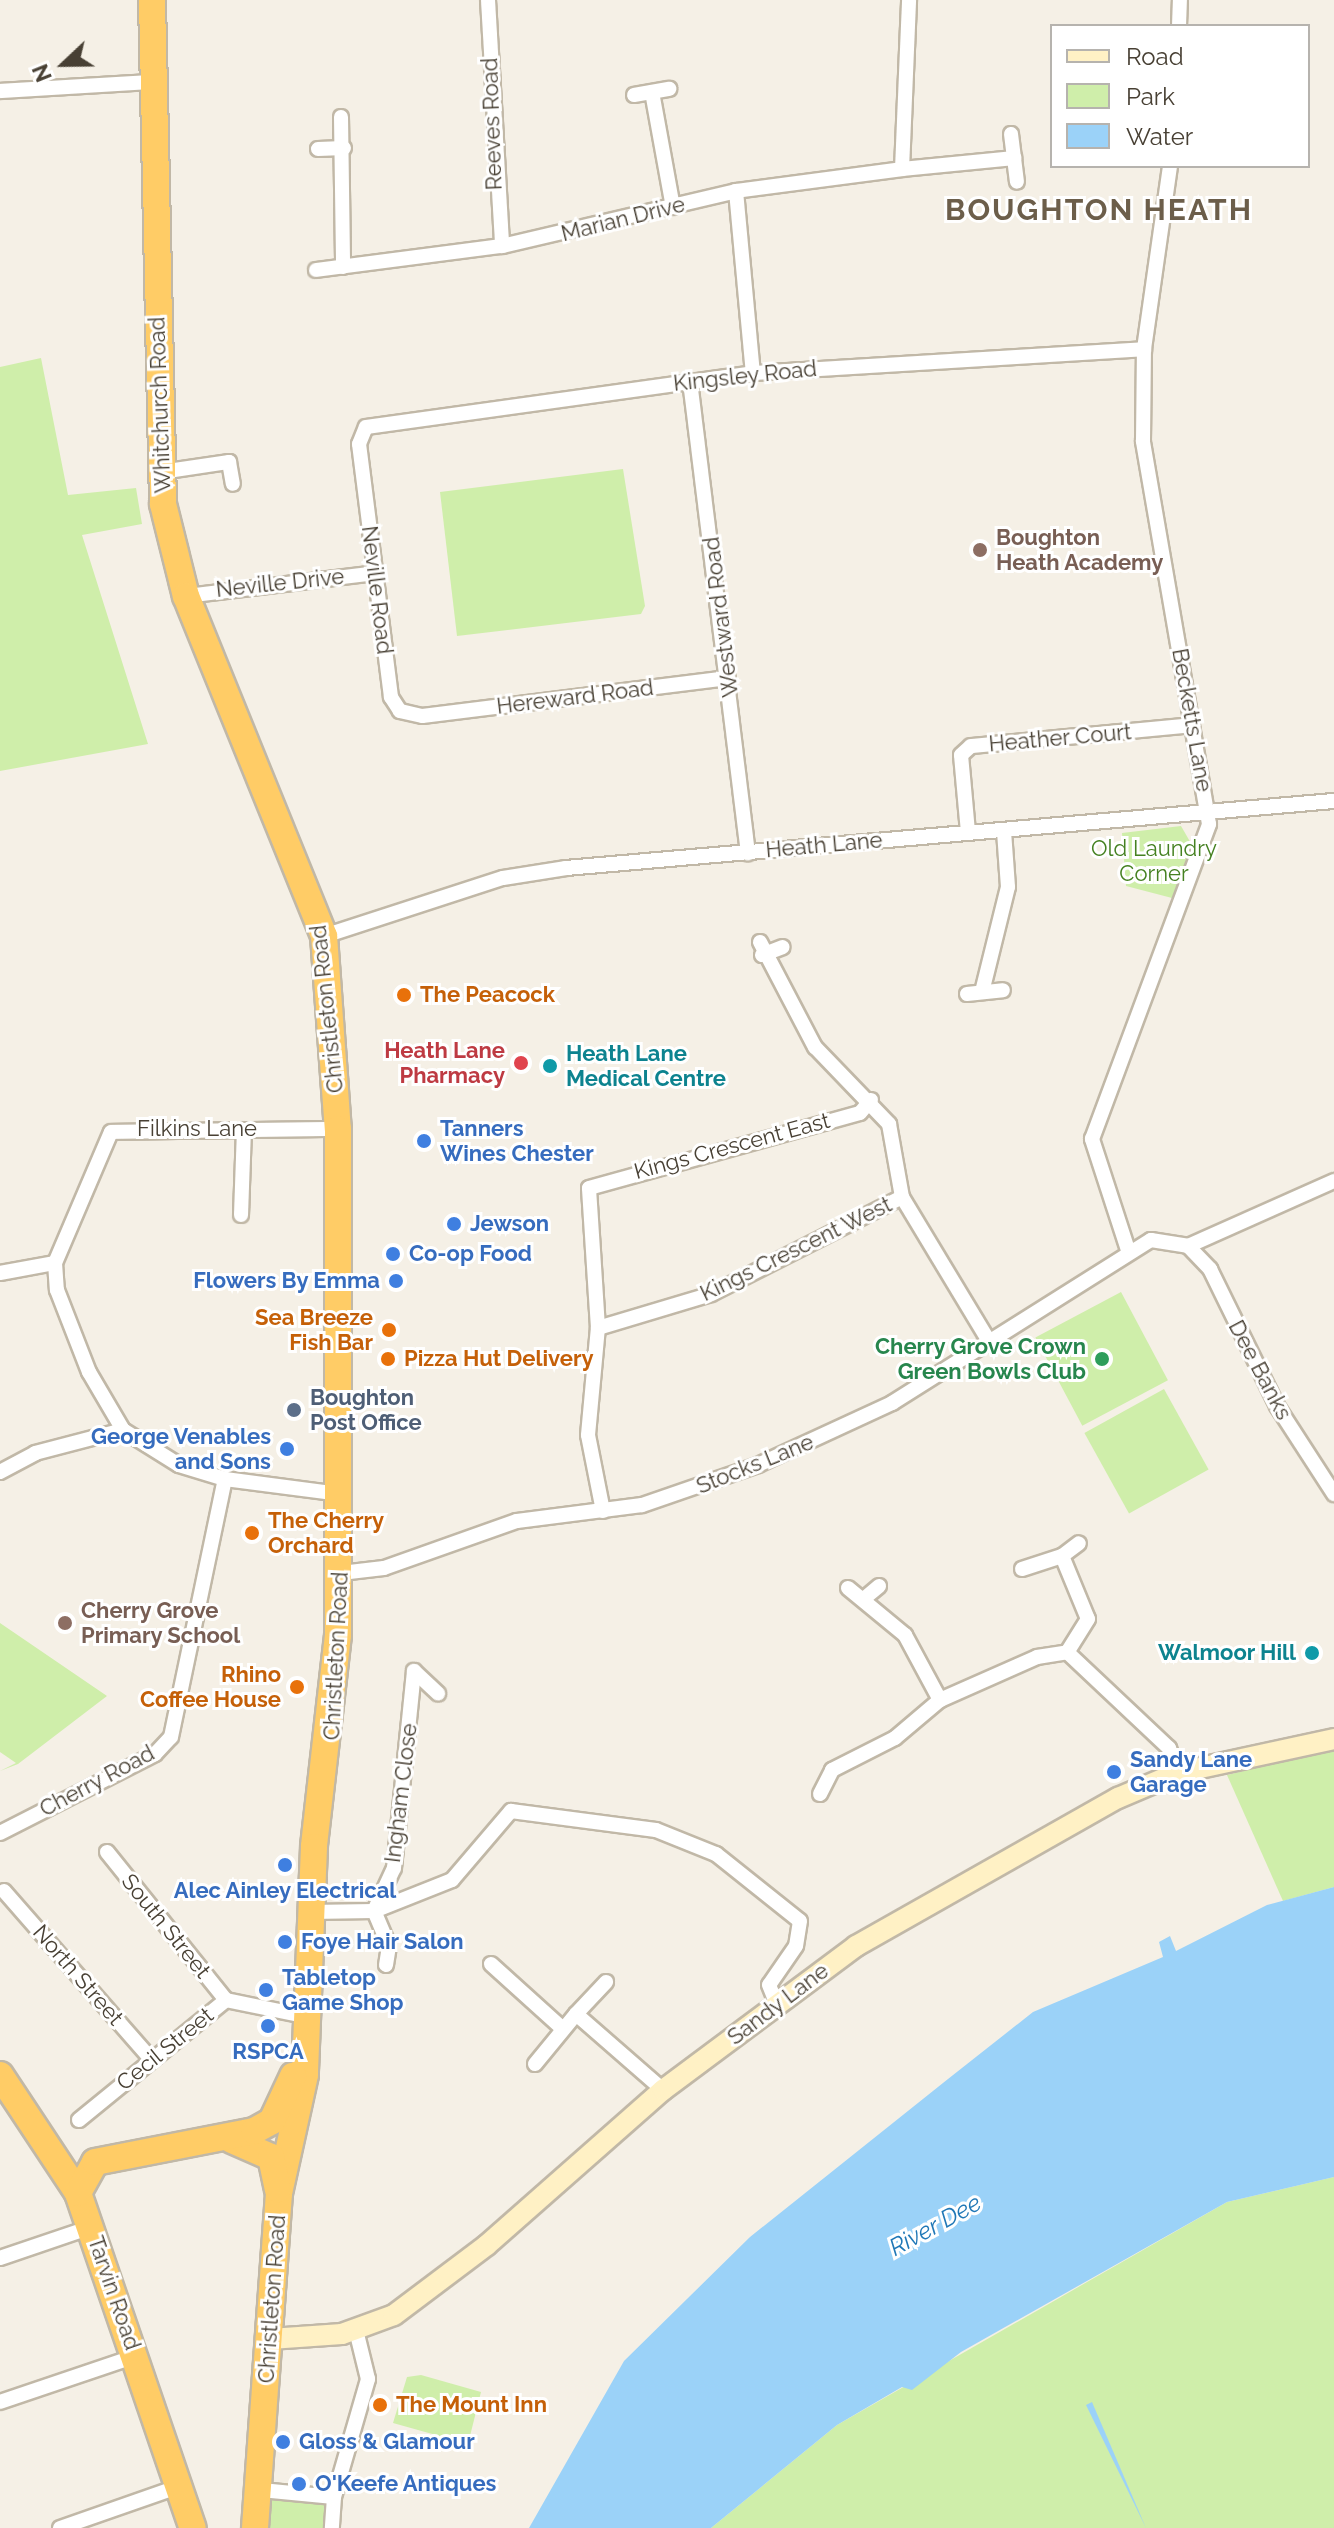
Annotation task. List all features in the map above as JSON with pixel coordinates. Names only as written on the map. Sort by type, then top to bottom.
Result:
[{"type":"highway","name":"Whitchurch Road","points":[[152,0],[161,472],[186,596],[267,790]]},
{"type":"highway","name":"Christleton Road","points":[[255,2528],[261,2490],[279,2193],[302,2094],[301,2050],[310,1912],[341,1573],[338,1129],[324,936],[267,790]]},
{"type":"highway","points":[[78,2193],[95,2162],[120,2155],[232,2140],[272,2121],[301,2050]]},
{"type":"highway","name":"Tarvin Road","points":[[0,2075],[43,2131],[78,2193],[193,2528]]},
{"type":"highway","points":[[43,2131],[74,2151],[120,2155]]},
{"type":"highway","points":[[232,2140],[271,2157],[279,2193]]},
{"type":"main road","name":"Sandy Lane","points":[[270,2339],[356,2330],[429,2291],[663,2090],[856,1946],[1118,1798],[1177,1773],[1334,1739]]},
{"type":"street","name":"Reeves Road","points":[[488,0],[502,246]]},
{"type":"street","points":[[902,169],[909,0]]},
{"type":"street","points":[[1179,24],[1180,0]]},
{"type":"street","points":[[0,91],[152,82]]},
{"type":"street","points":[[634,95],[669,89]]},
{"type":"street","points":[[652,92],[673,207]]},
{"type":"street","points":[[341,117],[344,148],[343,267]]},
{"type":"street","points":[[1011,134],[1017,182]]},
{"type":"street","points":[[318,149],[344,148]]},
{"type":"street","name":"Marian Drive","points":[[316,270],[502,246],[736,191],[1014,158]]},
{"type":"street","name":"Becketts Lane","points":[[1128,1250],[1092,1139],[1206,846],[1209,811],[1146,474],[1144,349],[1170,168]]},
{"type":"street","points":[[736,191],[753,373]]},
{"type":"street","name":"Kingsley Road","points":[[359,444],[366,427],[383,421],[753,373],[1144,349]]},
{"type":"street","name":"Westward Road","points":[[690,381],[748,853]]},
{"type":"street","name":"Neville Road","points":[[359,444],[391,697],[400,711],[422,716]]},
{"type":"street","points":[[161,472],[229,462],[233,484]]},
{"type":"street","name":"Neville Drive","points":[[186,596],[375,573]]},
{"type":"street","name":"Hereward Road","points":[[422,716],[728,678]]},
{"type":"street","name":"Heather Court","points":[[968,832],[961,755],[971,746],[1192,725]]},
{"type":"street","name":"Heath Lane","points":[[324,936],[503,878],[968,832],[1334,801]]},
{"type":"street","points":[[1003,990],[978,993],[985,957],[1008,887],[1004,831]]},
{"type":"street","points":[[783,947],[761,949],[815,1047],[871,1100],[889,1124],[902,1197],[989,1341]]},
{"type":"street","name":"Kings Crescent East","points":[[598,1328],[589,1188],[860,1113],[871,1100]]},
{"type":"street","name":"Filkins Lane","points":[[55,1263],[111,1132],[338,1129]]},
{"type":"street","points":[[241,1215],[244,1130]]},
{"type":"street","points":[[1128,1250],[1151,1240],[1188,1246],[1334,1181]]},
{"type":"street","name":"Kings Crescent West","points":[[598,1328],[711,1294],[902,1197]]},
{"type":"street","name":"Dee Banks","points":[[1188,1246],[1210,1269],[1277,1406],[1334,1494]]},
{"type":"street","name":"Stocks Lane","points":[[341,1573],[384,1568],[487,1528],[603,1511],[687,1492],[821,1438],[989,1341],[1128,1250]]},
{"type":"street","points":[[0,1273],[55,1263],[57,1290],[89,1372],[123,1430],[179,1465],[225,1479],[341,1494]]},
{"type":"street","points":[[598,1328],[588,1435],[603,1511]]},
{"type":"street","points":[[0,1472],[35,1453],[123,1430]]},
{"type":"street","name":"Cherry Road","points":[[0,1833],[155,1754],[171,1737],[225,1479]]},
{"type":"street","points":[[1022,1569],[1062,1556],[1079,1543]]},
{"type":"street","points":[[820,1794],[832,1770],[895,1738],[940,1700],[1037,1657],[1067,1652],[1088,1619],[1062,1556]]},
{"type":"street","points":[[866,1597],[879,1586]]},
{"type":"street","points":[[848,1588],[866,1597],[905,1635],[940,1700]]},
{"type":"street","points":[[1067,1652],[1169,1748],[1177,1773]]},
{"type":"street","name":"Ingham Close","points":[[374,1911],[394,1868],[414,1671],[438,1693]]},
{"type":"street","points":[[310,1912],[374,1911],[452,1880],[511,1811],[656,1830],[716,1854],[800,1921],[796,1946],[769,1985],[777,2005]]},
{"type":"street","name":"South Street","points":[[107,1852],[226,2000]]},
{"type":"street","name":"North Street","points":[[4,1891],[151,2059]]},
{"type":"street","points":[[374,1911],[389,1946],[386,1965]]},
{"type":"street","points":[[491,1964],[563,2029]]},
{"type":"street","points":[[535,2064],[606,1982]]},
{"type":"street","name":"Cecil Street","points":[[79,2120],[226,2000],[304,2016]]},
{"type":"street","points":[[576,2014],[663,2090]]},
{"type":"street","points":[[0,2258],[91,2227]]},
{"type":"street","points":[[332,2528],[334,2497],[368,2379],[356,2330]]},
{"type":"street","points":[[0,2402],[136,2356]]},
{"type":"street","points":[[60,2528],[180,2486]]},
{"type":"street","points":[[261,2490],[334,2497]]},
{"type":"green space","points":[[41,358],[68,495],[136,488],[142,524],[82,535],[148,744],[0,771],[0,367]]},
{"type":"green space","points":[[623,469],[645,606],[641,614],[457,636],[440,492]]},
{"type":"green space","name":"Old Laundry Corner","points":[[1181,826],[1192,845],[1172,898],[1126,886],[1122,833]]},
{"type":"green space","name":"Cherry Grove Crown Green Bowls Club","points":[[1121,1292],[1168,1380],[1082,1426],[1035,1338]]},
{"type":"green space","name":"Cherry Grove Crown Green Bowls Club","points":[[1164,1389],[1209,1469],[1129,1514],[1084,1433]]},
{"type":"green space","points":[[0,1623],[107,1696],[18,1764],[0,1771],[16,1763],[0,1752]]},
{"type":"green space","points":[[1334,1749],[1334,1887],[1283,1901],[1227,1775]]},
{"type":"green space","points":[[1334,2177],[1334,2528],[711,2528],[837,2425],[1227,2202]]},
{"type":"green space","points":[[421,2375],[481,2392],[468,2444],[393,2423],[407,2377]]},
{"type":"green space","points":[[268,2496],[319,2501],[328,2507],[327,2528],[262,2528]]},
{"type":"water","name":"River Dee","points":[[1334,1887],[1334,2177],[1227,2202],[961,2352],[912,2390],[902,2387],[837,2425],[711,2528],[529,2528],[624,2361],[750,2237],[948,2079],[1033,2012],[1163,1957],[1159,1942],[1170,1936],[1176,1951],[1267,1905]]},
{"type":"water","points":[[1092,2402],[1146,2528],[1086,2405]]},
{"type":"place","name":"Boughton Heath Academy","points":[[980,550]]},
{"type":"place","name":"The Peacock","points":[[404,995]]},
{"type":"place","name":"Heath Lane Pharmacy","points":[[521,1063]]},
{"type":"place","name":"Heath Lane Medical Centre","points":[[550,1066]]},
{"type":"place","name":"Tanners Wines Chester","points":[[424,1141]]},
{"type":"place","name":"Jewson","points":[[454,1224]]},
{"type":"place","name":"Co-op Food","points":[[393,1254]]},
{"type":"place","name":"Flowers By Emma","points":[[396,1281]]},
{"type":"place","name":"Sea Breeze Fish Bar","points":[[389,1330]]},
{"type":"place","name":"Pizza Hut Delivery","points":[[388,1359]]},
{"type":"place","name":"Cherry Grove Crown Green Bowls Club","points":[[1102,1359]]},
{"type":"place","name":"Boughton Post Office","points":[[294,1410]]},
{"type":"place","name":"George Venables and Sons","points":[[287,1449]]},
{"type":"place","name":"The Cherry Orchard","points":[[252,1533]]},
{"type":"place","name":"Cherry Grove Primary School","points":[[65,1623]]},
{"type":"place","name":"Walmoor Hill","points":[[1312,1653]]},
{"type":"place","name":"Rhino Coffee House","points":[[297,1687]]},
{"type":"place","name":"Sandy Lane Garage","points":[[1114,1772]]},
{"type":"place","name":"Alec Ainley Electrical","points":[[285,1865]]},
{"type":"place","name":"Foye Hair Salon","points":[[285,1942]]},
{"type":"place","name":"Tabletop Game Shop","points":[[266,1990]]},
{"type":"place","name":"RSPCA","points":[[268,2026]]},
{"type":"place","name":"The Mount Inn","points":[[380,2405]]},
{"type":"place","name":"Gloss & Glamour","points":[[283,2442]]},
{"type":"place","name":"O'Keefe Antiques","points":[[299,2484]]},
{"type":"district","name":"BOUGHTON HEATH","points":[[1099,210]]}]
